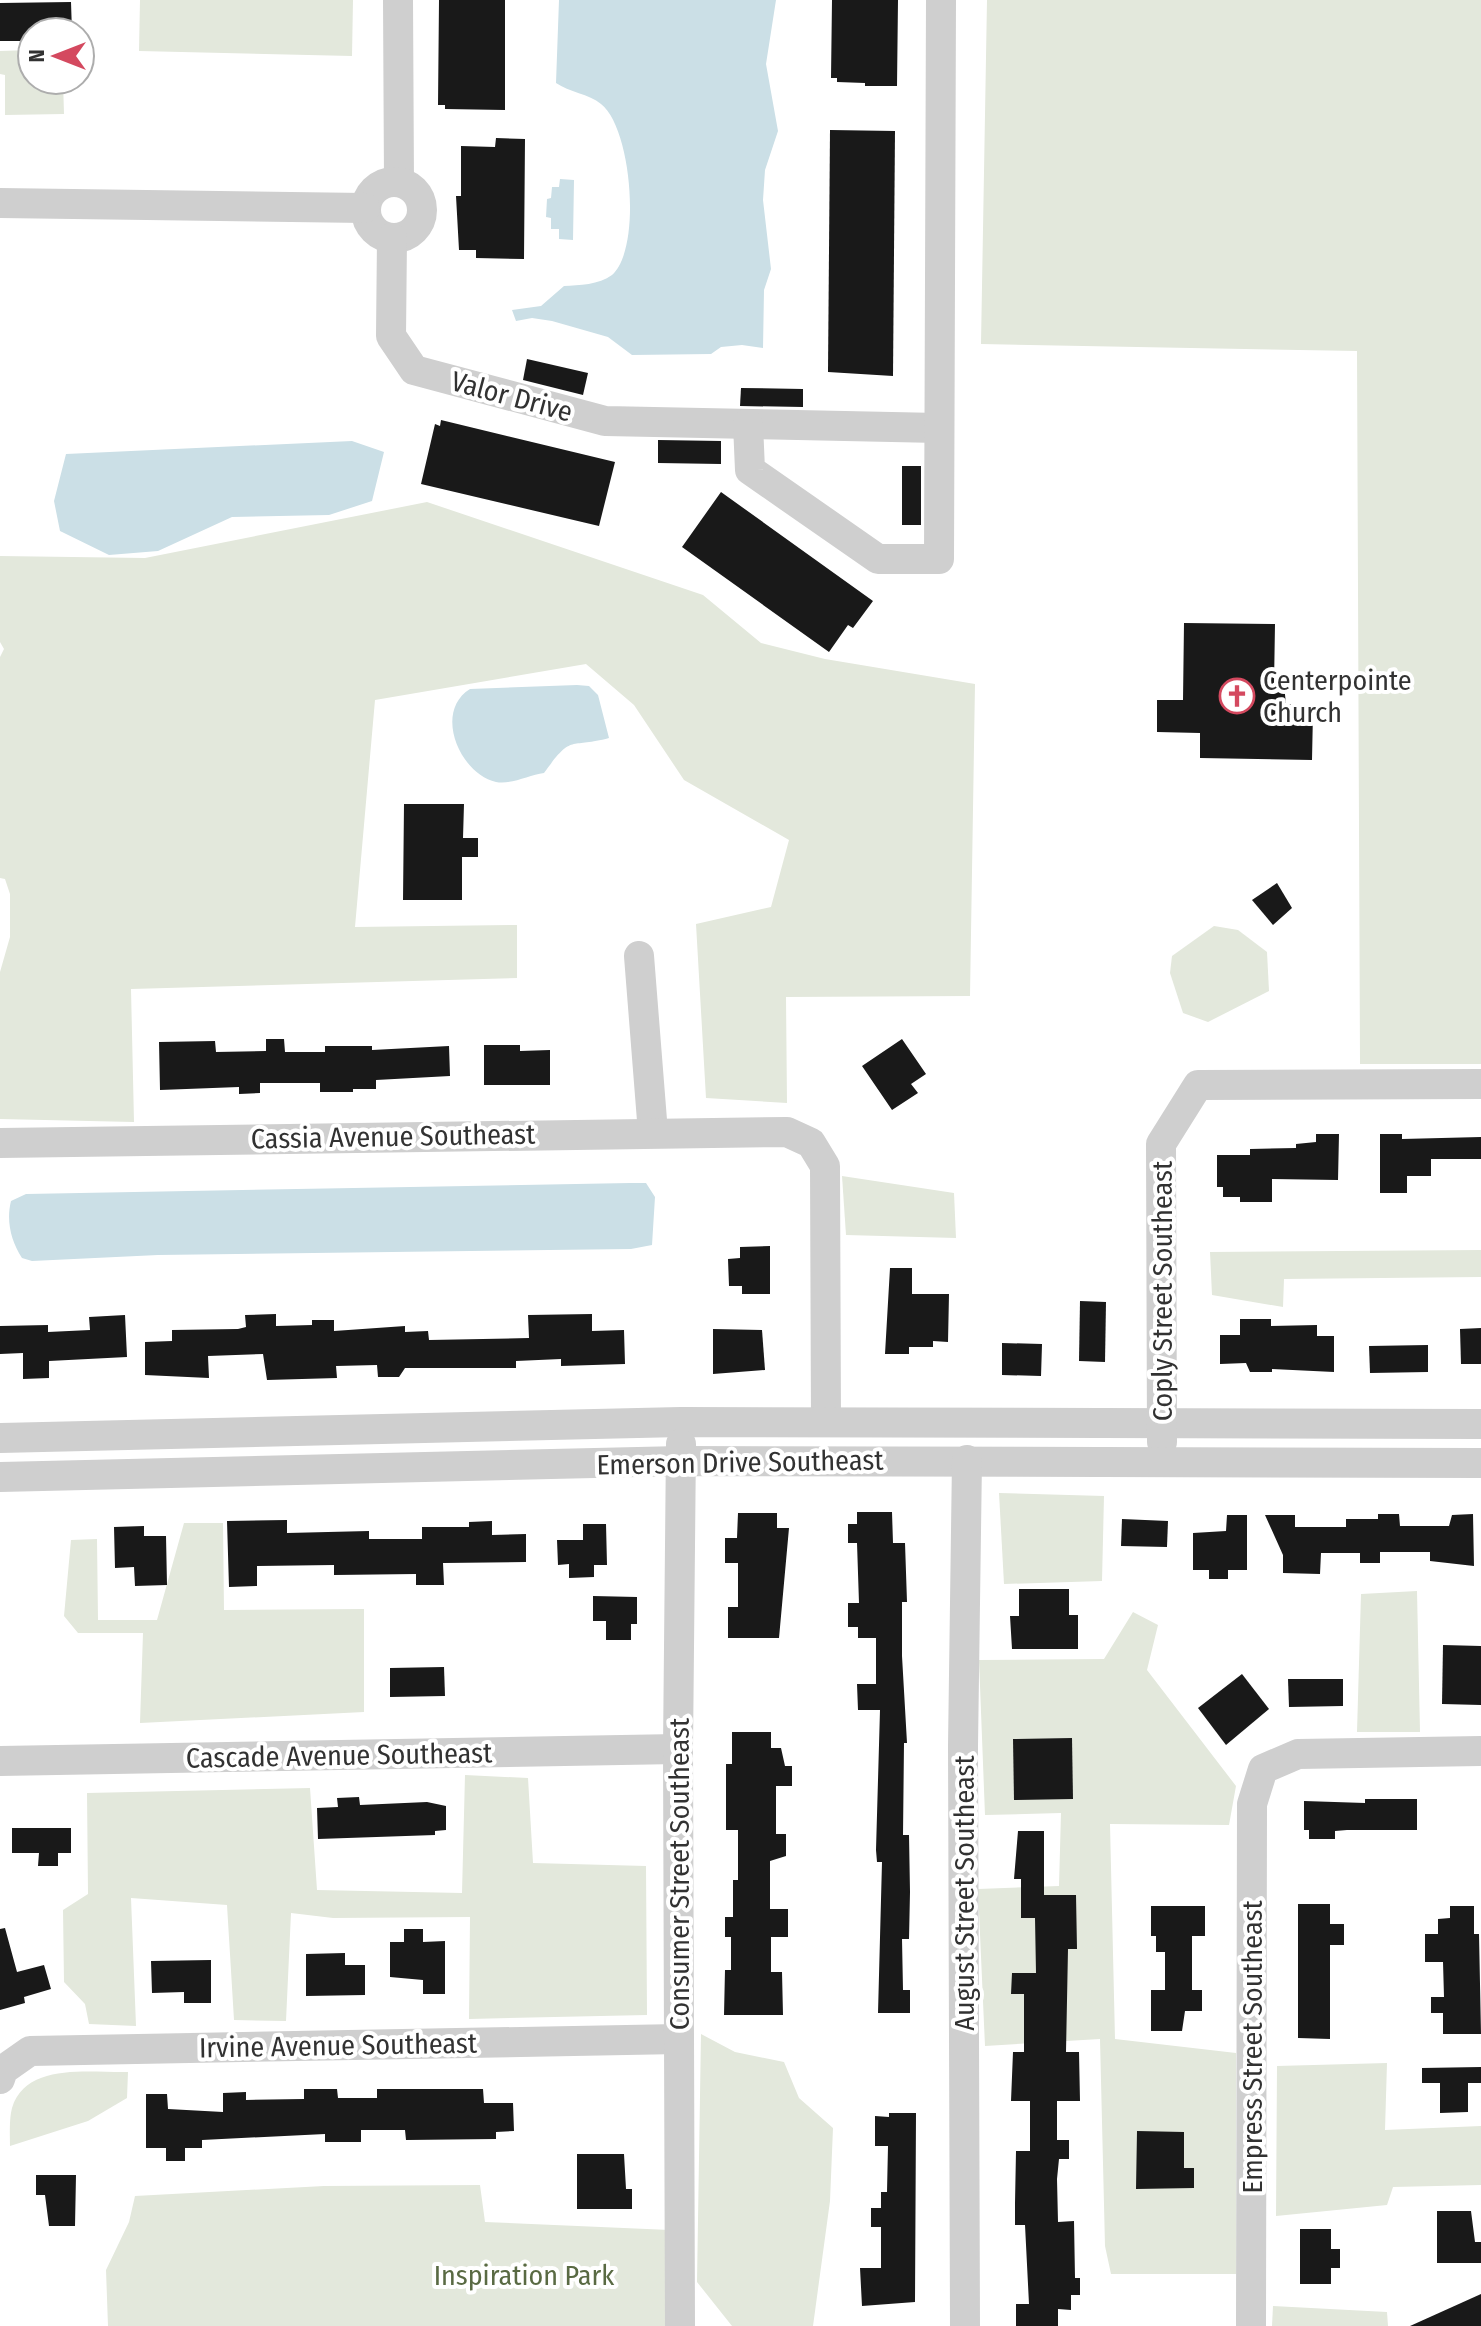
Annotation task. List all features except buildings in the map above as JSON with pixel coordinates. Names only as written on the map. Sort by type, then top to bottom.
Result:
[{"type":"street","points":[[398,0],[399,182]]},
{"type":"street","points":[[748,424],[750,470],[878,559],[939,559],[941,0]]},
{"type":"street","points":[[399,182],[407,185],[419,198],[421,215],[412,230],[392,238],[371,226],[365,208],[368,199],[381,185],[399,182]]},
{"type":"street","points":[[0,203],[365,208]]},
{"type":"street","name":"Valor Drive","points":[[392,238],[391,336],[414,370],[605,421],[939,428]]},
{"type":"street","points":[[639,956],[653,1133]]},
{"type":"street","name":"Coply Street Southeast","points":[[1163,1460],[1161,1144],[1198,1085],[1481,1084]]},
{"type":"street","name":"Cassia Avenue Southeast","points":[[0,1143],[787,1132],[811,1143],[825,1166],[826,1422]]},
{"type":"street","name":"Emerson Drive Southeast","points":[[0,1438],[681,1422],[1481,1424]]},
{"type":"street","name":"Consumer Street Southeast","points":[[680,2326],[678,1749],[681,1422]]},
{"type":"street","name":"August Street Southeast","points":[[965,2326],[963,1746],[967,1460]]},
{"type":"street","name":"Emerson Drive Southeast","points":[[0,1477],[681,1461],[1481,1463]]},
{"type":"street","name":"Cascade Avenue Southeast","points":[[0,1761],[678,1749]]},
{"type":"street","name":"Empress Street Southeast","points":[[1251,2326],[1252,1804],[1263,1769],[1298,1754],[1481,1751]]},
{"type":"street","name":"Irvine Avenue Southeast","points":[[1,2074],[30,2051],[679,2039]]},
{"type":"green space","points":[[140,0],[353,0],[352,56],[139,51]]},
{"type":"green space","points":[[987,0],[1481,0],[1481,1064],[1360,1064],[1357,351],[981,344]]},
{"type":"green space","points":[[16,50],[16,96],[63,96],[64,114],[5,115],[5,75],[0,74],[0,51]]},
{"type":"green space","points":[[427,502],[703,595],[761,643],[825,659],[975,684],[970,996],[786,997],[787,1103],[706,1098],[696,924],[771,907],[789,840],[684,780],[634,705],[586,664],[375,700],[355,927],[517,925],[517,978],[131,989],[134,1122],[0,1119],[0,972],[10,937],[10,894],[5,879],[0,878],[0,657],[4,649],[0,642],[0,556],[145,558]]},
{"type":"green space","points":[[1214,926],[1238,930],[1267,952],[1269,991],[1208,1022],[1183,1013],[1170,973],[1172,956]]},
{"type":"green space","points":[[842,1176],[954,1193],[956,1238],[846,1235]]},
{"type":"green space","points":[[1481,1250],[1481,1277],[1284,1279],[1283,1307],[1212,1295],[1210,1252]]},
{"type":"green space","points":[[999,1493],[1104,1496],[1102,1581],[1004,1584]]},
{"type":"green space","points":[[184,1523],[223,1523],[224,1610],[364,1609],[364,1712],[140,1723],[143,1633],[78,1633],[64,1616],[71,1540],[97,1539],[98,1620],[157,1620]]},
{"type":"green space","points":[[1417,1591],[1420,1732],[1357,1732],[1361,1594]]},
{"type":"green space","points":[[1133,1612],[1158,1625],[1147,1670],[1236,1786],[1229,1825],[1110,1824],[1115,2039],[1236,2053],[1236,2274],[1111,2274],[1105,2246],[1100,2039],[985,2046],[978,1889],[1059,1886],[1061,1813],[985,1815],[979,1660],[1104,1659]]},
{"type":"green space","points":[[465,1775],[528,1778],[533,1863],[646,1866],[647,2015],[469,2019],[470,1917],[333,1918],[291,1913],[286,2021],[234,2020],[227,1905],[131,1898],[136,2026],[89,2024],[85,2004],[64,1982],[63,1910],[88,1894],[87,1793],[310,1788],[317,1890],[462,1893]]},
{"type":"green space","points":[[701,2034],[735,2052],[784,2062],[799,2098],[833,2128],[830,2201],[813,2326],[732,2326],[697,2282]]},
{"type":"green space","points":[[1387,2063],[1385,2130],[1481,2126],[1481,2185],[1393,2187],[1387,2205],[1276,2216],[1277,2066]]},
{"type":"green space","points":[[128,2072],[127,2098],[88,2121],[10,2146],[12,2108],[19,2093],[31,2083],[61,2073]]},
{"type":"green space","name":"Inspiration Park","points":[[480,2185],[485,2222],[670,2230],[669,2326],[108,2326],[106,2270],[129,2222],[135,2196],[324,2186]]},
{"type":"green space","points":[[1273,2306],[1387,2312],[1388,2326],[1272,2326]]},
{"type":"shaded area","points":[[559,0],[776,0],[766,64],[778,131],[765,170],[763,200],[771,269],[764,290],[763,348],[742,345],[721,347],[711,354],[632,355],[608,337],[552,321],[532,318],[516,321],[512,310],[541,306],[564,286],[595,283],[612,275],[621,261],[627,241],[630,216],[626,162],[612,117],[601,104],[556,83]]},
{"type":"shaded area","points":[[560,179],[574,180],[573,240],[559,239],[559,229],[551,229],[551,218],[546,217],[547,199],[551,198],[552,187],[559,187]]},
{"type":"shaded area","points":[[352,441],[384,452],[372,501],[329,515],[232,517],[158,551],[109,555],[60,531],[54,501],[66,454]]},
{"type":"shaded area","points":[[589,686],[598,695],[609,738],[566,747],[544,773],[508,782],[483,777],[462,755],[452,726],[453,712],[459,699],[470,689]]},
{"type":"shaded area","points":[[646,1183],[655,1197],[652,1245],[631,1249],[158,1255],[32,1261],[22,1258],[12,1238],[9,1223],[11,1201],[26,1194]]},
{"type":"place","name":"Centerpointe Church","points":[[1237,696]]}]
